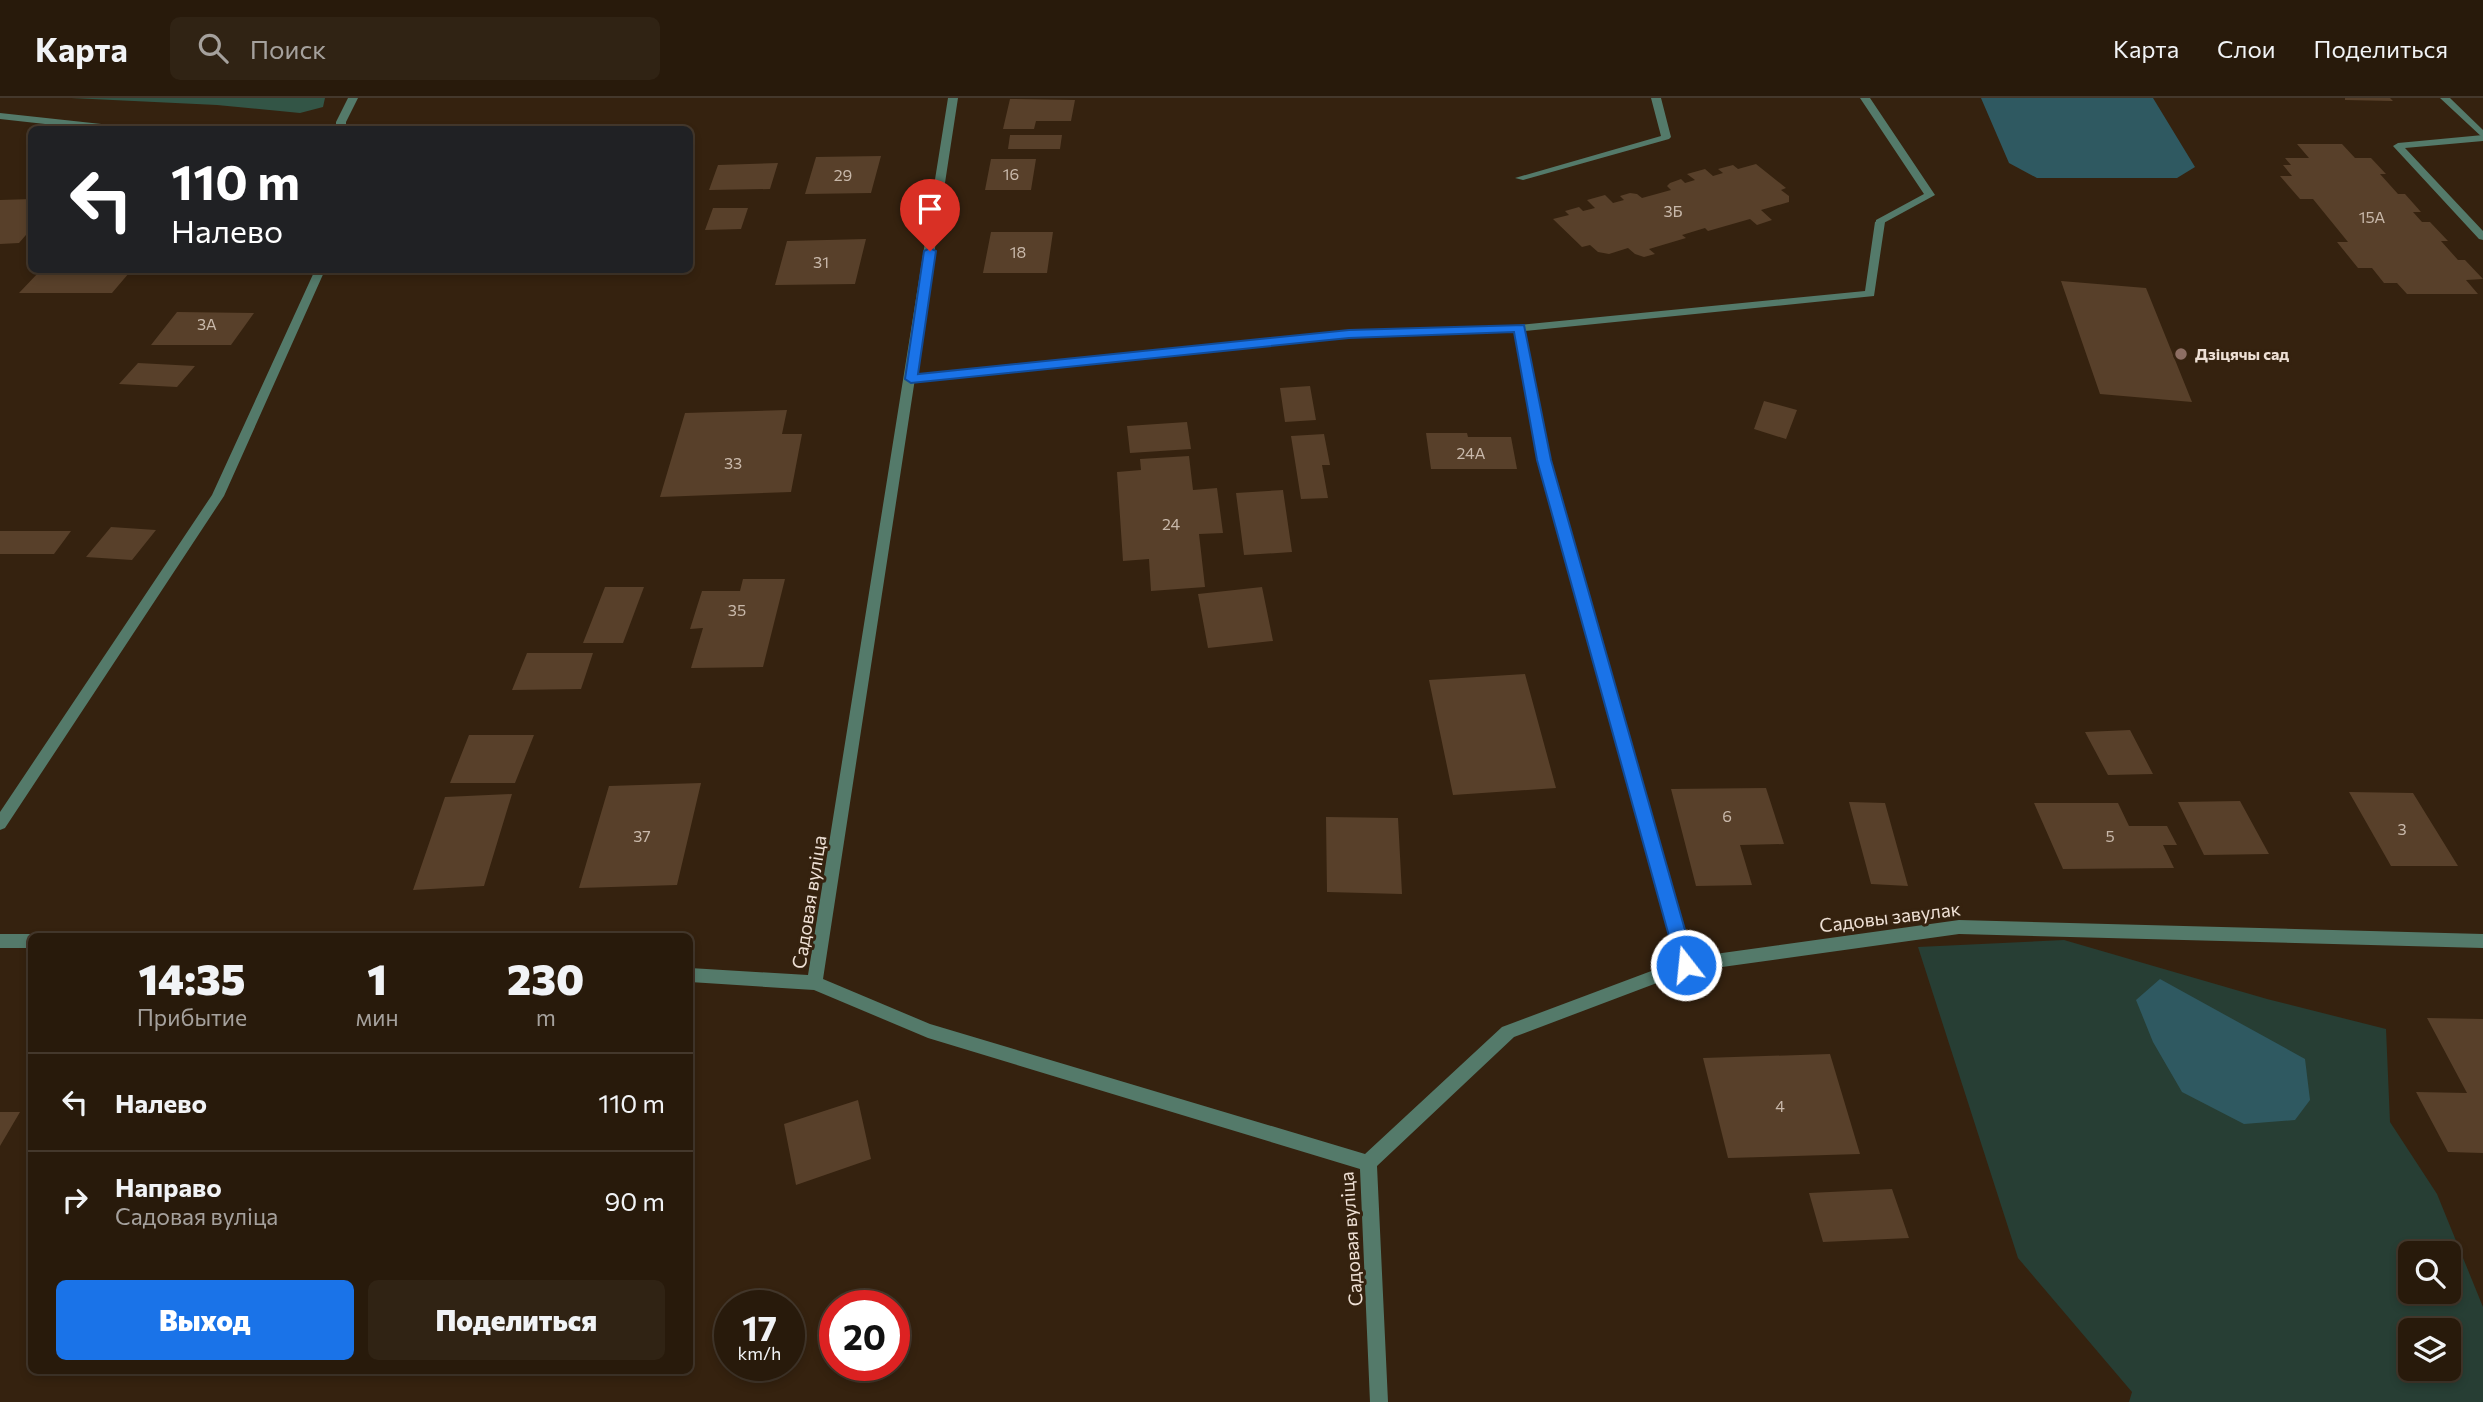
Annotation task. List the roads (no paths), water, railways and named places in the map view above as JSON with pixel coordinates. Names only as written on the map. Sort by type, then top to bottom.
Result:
[{"type":"street","points":[[341,126],[353,98]]},
{"type":"street","name":"Садовая вуліца","points":[[953,98],[816,983],[928,1031],[1368,1163],[1379,1402]]},
{"type":"street","points":[[1520,178],[1666,138],[1656,98]]},
{"type":"street","points":[[911,379],[1349,334],[1519,328],[1870,293],[1880,222],[1930,195],[1865,98]]},
{"type":"street","points":[[2445,98],[2483,136]]},
{"type":"street","points":[[0,116],[92,126]]},
{"type":"street","points":[[2483,136],[2398,146],[2483,237]]},
{"type":"street","points":[[0,824],[218,496],[319,273]]},
{"type":"street","points":[[1519,328],[1544,460],[1686,965]]},
{"type":"street","name":"Садовы завулак","points":[[1368,1163],[1508,1032],[1686,965],[1959,927],[2483,941]]},
{"type":"street","points":[[0,941],[28,941]]},
{"type":"street","points":[[693,975],[816,983]]},
{"type":"water","points":[[1981,98],[2153,98],[2195,167],[2177,178],[2037,178],[2009,163]]},
{"type":"water","points":[[2160,979],[2305,1059],[2310,1100],[2295,1120],[2244,1124],[2182,1092],[2153,1042],[2136,1000]]},
{"type":"place","name":"Дзіцячы сад","points":[[2181,354]]}]
